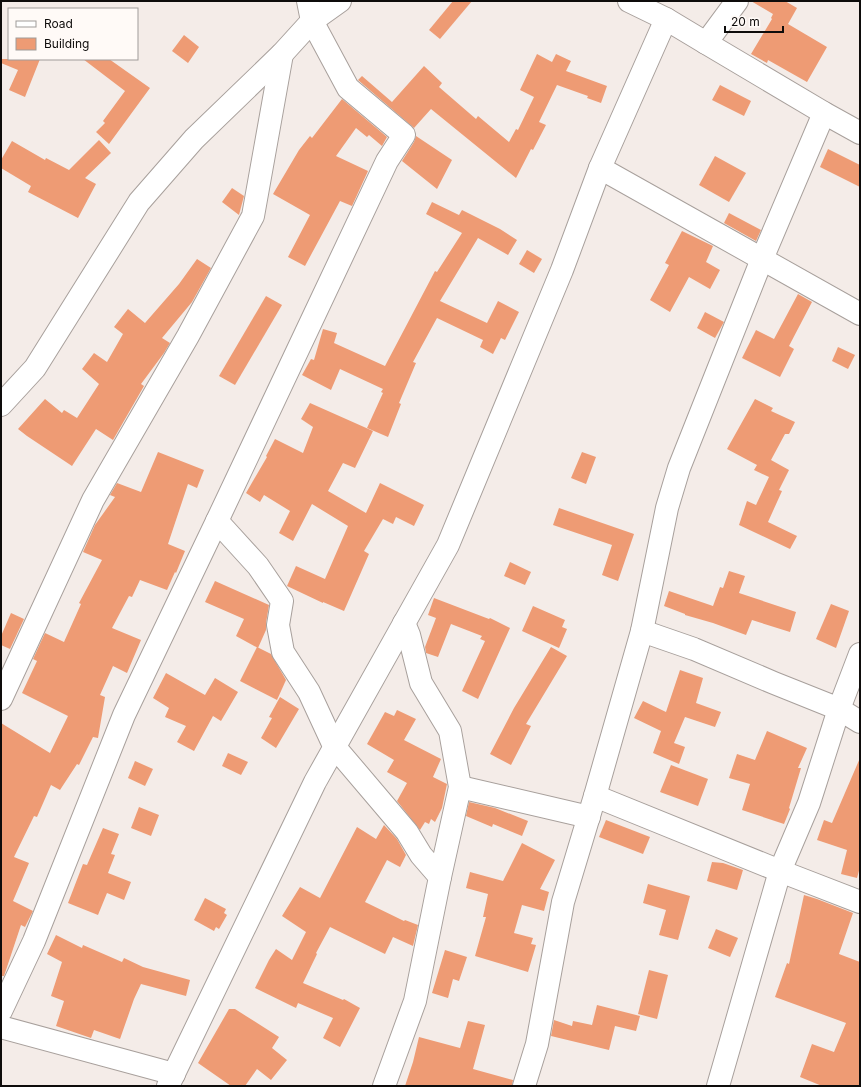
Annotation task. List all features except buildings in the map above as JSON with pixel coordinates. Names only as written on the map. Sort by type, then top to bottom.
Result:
[{"type":"street","points":[[1,405],[35,368],[138,202],[194,138],[282,54],[310,11],[340,1]]},
{"type":"street","points":[[629,1],[666,19],[824,113],[860,132]]},
{"type":"street","points":[[706,43],[737,1]]},
{"type":"street","points":[[1,1011],[34,940],[124,715],[218,521],[387,161],[404,135],[348,88],[310,11]]},
{"type":"street","points":[[1,1027],[171,1080],[311,789],[448,545],[562,270],[600,168],[666,19]]},
{"type":"street","points":[[1,699],[93,500],[188,336],[253,216],[282,54]]},
{"type":"street","points":[[524,1086],[537,1044],[563,902],[642,631],[667,508],[679,468],[762,259],[824,113]]},
{"type":"street","points":[[600,168],[860,314]]},
{"type":"street","points":[[218,521],[258,566],[282,601],[278,625],[283,652],[309,692],[334,746],[407,832],[421,855],[440,877]]},
{"type":"street","points":[[384,1086],[415,1001],[460,787],[450,731],[420,683],[409,635],[404,623]]},
{"type":"street","points":[[642,631],[694,649],[840,709],[860,722]]},
{"type":"street","points":[[718,1086],[780,871],[809,803],[860,654]]},
{"type":"street","points":[[460,787],[589,817]]},
{"type":"street","points":[[595,796],[860,902]]}]
